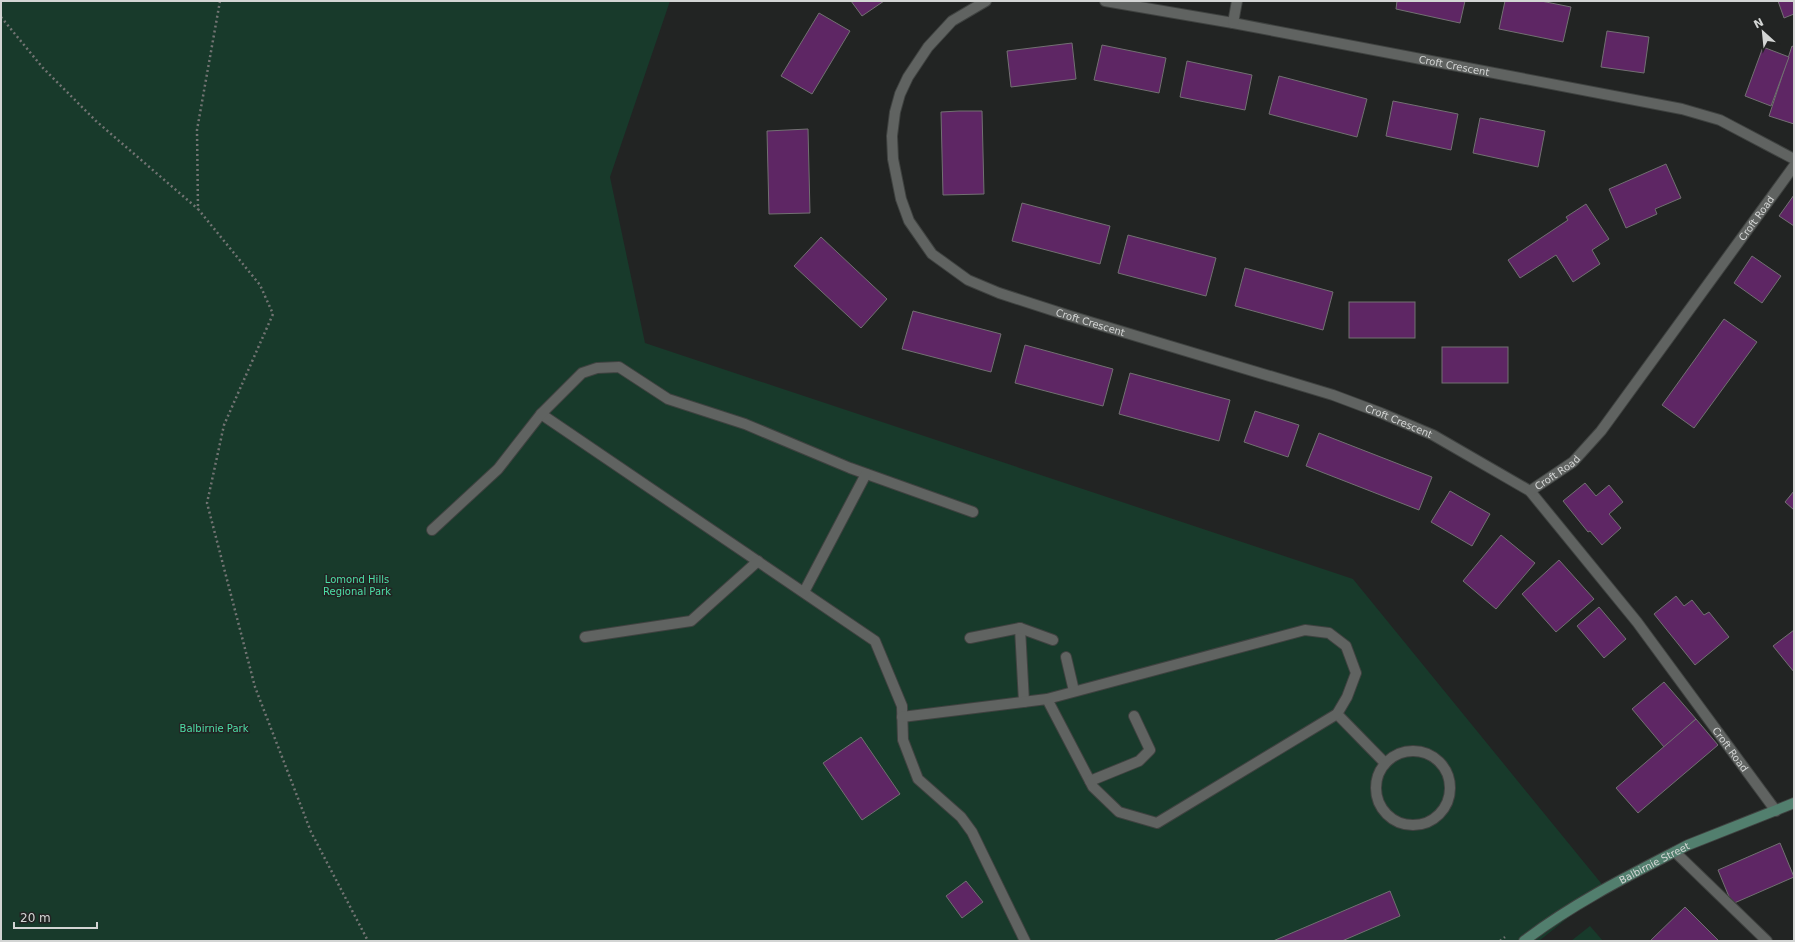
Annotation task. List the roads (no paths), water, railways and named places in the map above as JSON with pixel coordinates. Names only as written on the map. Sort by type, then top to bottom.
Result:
[{"type":"main road","name":"Balbirnie Street","points":[[1524,941],[1605,888],[1688,845],[1794,803]]},
{"type":"street","name":"Croft Crescent","points":[[986,1],[952,21],[928,47],[908,77],[900,94],[895,112],[892,136],[893,159],[901,199],[909,221],[932,254],[968,280],[999,293],[1070,316],[1333,395],[1381,413],[1433,435],[1530,491]]},
{"type":"street","name":"Croft Crescent","points":[[1105,1],[1233,23],[1682,109],[1720,120],[1794,159]]},
{"type":"street","points":[[1233,23],[1237,1]]},
{"type":"street","name":"Croft Road","points":[[1776,811],[1637,622],[1530,491],[1573,462],[1601,431],[1794,166]]},
{"type":"street","points":[[432,530],[498,468],[541,414],[582,373],[597,368],[619,367],[668,399],[745,424],[866,474],[973,512]]},
{"type":"street","points":[[541,414],[875,641],[902,706],[903,740],[918,779],[961,817],[972,832],[1025,941]]},
{"type":"street","points":[[804,592],[866,474]]},
{"type":"street","points":[[586,637],[691,621],[758,561]]},
{"type":"street","points":[[1020,628],[1024,702]]},
{"type":"street","points":[[970,638],[1020,628],[1053,640]]},
{"type":"street","points":[[902,717],[1047,699],[1305,630],[1329,632],[1346,646],[1356,673],[1347,697],[1337,714],[1157,823],[1119,812],[1093,787],[1047,699]]},
{"type":"street","points":[[1066,657],[1074,691]]},
{"type":"street","points":[[1337,714],[1385,763]]},
{"type":"street","points":[[1090,781],[1139,761],[1150,750],[1134,716]]},
{"type":"street","points":[[1407,751],[1420,752],[1431,756],[1441,764],[1447,774],[1450,786],[1448,798],[1443,810],[1435,818],[1424,824],[1412,826],[1400,823],[1389,817],[1381,808],[1376,797],[1375,785],[1378,773],[1385,763],[1395,755],[1407,751]]},
{"type":"street","points":[[1675,852],[1767,941]]},
{"type":"park label","name":"Lomond Hills Regional Park","points":[[357,584]]},
{"type":"park label","name":"Balbirnie Park","points":[[214,728]]}]
